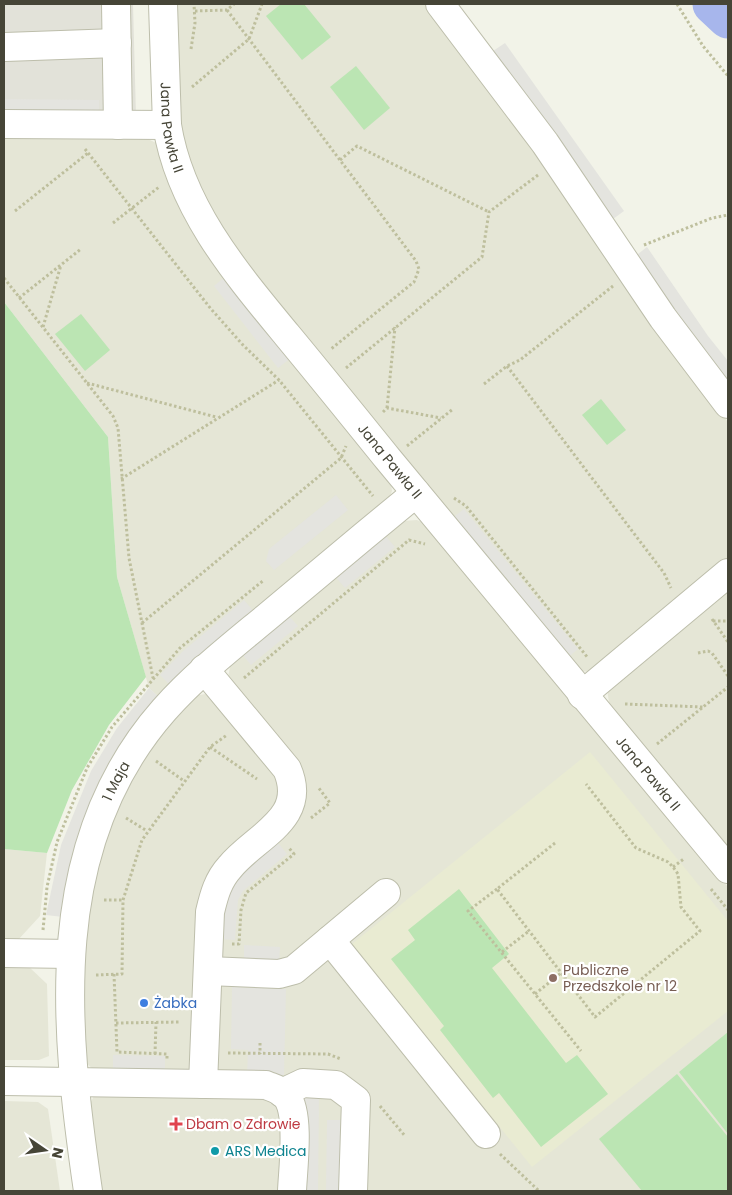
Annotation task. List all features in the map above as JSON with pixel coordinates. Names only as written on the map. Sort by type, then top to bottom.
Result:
[{"type":"street","points":[[116,4],[118,124]]},
{"type":"street","name":"Jana Pawła II","points":[[163,4],[167,125],[170,144],[183,185],[194,207],[222,251],[252,292],[374,414],[399,452],[416,493],[592,686],[719,878]]},
{"type":"street","points":[[440,4],[545,143],[662,318],[728,404]]},
{"type":"street","points":[[5,47],[117,43]]},
{"type":"street","points":[[4,124],[167,125]]},
{"type":"street","name":"1 Maja","points":[[88,1191],[72,1081],[70,954],[80,882],[92,836],[124,767],[150,728],[204,669],[416,493]]},
{"type":"street","points":[[592,686],[728,573]]},
{"type":"street","points":[[203,1084],[210,912],[220,880],[231,865],[282,820],[291,802],[293,786],[287,769],[204,669]]},
{"type":"street","points":[[208,971],[279,974],[294,970],[386,892]]},
{"type":"street","points":[[330,940],[486,1134]]},
{"type":"street","points":[[4,953],[70,954]]},
{"type":"street","points":[[4,1081],[266,1085],[287,1097],[294,1120],[292,1191]]},
{"type":"street","points":[[282,1093],[303,1083],[336,1085],[356,1100],[353,1191]]},
{"type":"path","points":[[191,51],[195,12],[194,4]]},
{"type":"path","points":[[195,12],[227,10],[234,4]]},
{"type":"path","points":[[192,88],[249,39],[262,4]]},
{"type":"path","points":[[678,4],[703,46],[728,76]]},
{"type":"path","points":[[227,10],[416,261],[419,269],[414,282],[331,350]]},
{"type":"path","points":[[192,81],[192,96]]},
{"type":"path","points":[[83,146],[211,309],[243,345],[279,380],[377,502]]},
{"type":"path","points":[[340,160],[357,146],[489,212]]},
{"type":"path","points":[[15,211],[88,153]]},
{"type":"path","points":[[346,368],[482,257],[489,212],[542,172]]},
{"type":"path","points":[[113,223],[165,182]]},
{"type":"path","points":[[621,256],[653,240],[712,218],[728,215]]},
{"type":"path","points":[[19,298],[81,248]]},
{"type":"path","points":[[43,327],[61,264]]},
{"type":"path","points":[[4,278],[113,416],[118,428],[129,558],[153,678],[176,698]]},
{"type":"path","points":[[484,384],[507,366],[520,360],[617,283]]},
{"type":"path","points":[[387,408],[395,327]]},
{"type":"path","points":[[325,342],[335,354]]},
{"type":"path","points":[[343,364],[352,375]]},
{"type":"path","points":[[507,366],[664,573],[672,589]]},
{"type":"path","points":[[121,479],[279,380]]},
{"type":"path","points":[[87,382],[216,418]]},
{"type":"path","points":[[142,623],[341,458],[349,440],[374,414],[387,408],[442,418]]},
{"type":"path","points":[[399,452],[453,410]]},
{"type":"path","points":[[374,414],[388,418]]},
{"type":"path","points":[[399,452],[404,438]]},
{"type":"path","points":[[399,452],[416,452]]},
{"type":"path","points":[[448,490],[466,506],[592,686],[625,704],[630,711]]},
{"type":"path","points":[[225,694],[409,540],[424,543],[430,551]]},
{"type":"path","points":[[710,615],[712,621],[728,642]]},
{"type":"path","points":[[712,621],[728,620]]},
{"type":"path","points":[[698,653],[708,651],[712,653],[728,676]]},
{"type":"path","points":[[657,744],[728,687]]},
{"type":"path","points":[[625,704],[703,707]]},
{"type":"path","points":[[91,975],[122,974],[123,900],[147,831],[210,747],[231,732]]},
{"type":"path","points":[[652,738],[663,752]]},
{"type":"path","points":[[210,747],[258,779]]},
{"type":"path","points":[[148,755],[184,781]]},
{"type":"path","points":[[307,814],[312,819],[330,803],[312,781]]},
{"type":"path","points":[[497,889],[596,1017],[700,931],[681,907],[678,874],[668,862],[636,848],[586,784]]},
{"type":"path","points":[[118,812],[147,831]]},
{"type":"path","points":[[230,944],[239,944],[241,910],[246,893],[294,854],[285,843]]},
{"type":"path","points":[[555,843],[468,911],[580,1051]]},
{"type":"path","points":[[679,850],[691,865]]},
{"type":"path","points":[[673,868],[685,858]]},
{"type":"path","points":[[719,878],[728,910]]},
{"type":"path","points":[[98,900],[123,900]]},
{"type":"path","points":[[502,952],[529,931]]},
{"type":"path","points":[[535,994],[561,973]]},
{"type":"path","points":[[114,974],[117,1052],[168,1054],[167,1084]]},
{"type":"path","points":[[155,1054],[156,1022]]},
{"type":"path","points":[[116,1023],[206,1022]]},
{"type":"path","points":[[260,1043],[260,1054]]},
{"type":"path","points":[[222,1053],[328,1054],[341,1059],[347,1066]]},
{"type":"path","points":[[376,1101],[406,1136]]},
{"type":"path","points":[[486,1134],[504,1159],[539,1191]]},
{"type":"shaded area","points":[[4,4],[133,4],[136,116],[4,115]]},
{"type":"shaded area","points":[[176,4],[425,4],[556,178],[658,333],[728,422],[728,560],[594,672],[575,671],[338,380],[211,216],[185,160],[179,107]]},
{"type":"shaded area","points":[[505,43],[624,211],[609,222],[490,53]]},
{"type":"shaded area","points":[[4,99],[99,100],[99,116],[4,115]]},
{"type":"shaded area","points":[[4,135],[144,137],[158,144],[390,478],[392,491],[387,504],[161,699],[149,688],[117,577],[108,437],[4,302]]},
{"type":"shaded area","points":[[647,247],[708,336],[728,361],[728,389],[633,258]]},
{"type":"shaded area","points":[[226,276],[291,358],[278,368],[214,286]]},
{"type":"shaded area","points":[[336,495],[348,510],[274,570],[266,561],[269,549]]},
{"type":"shaded area","points":[[464,509],[578,649],[566,659],[451,519]]},
{"type":"shaded area","points":[[417,520],[428,525],[728,887],[728,1191],[99,1191],[85,1113],[94,1096],[95,1071],[84,1061],[82,920],[103,837],[137,766],[169,723],[193,696],[206,694],[228,677],[231,662],[403,521]]},
{"type":"shaded area","points":[[383,533],[395,547],[345,588],[334,575]]},
{"type":"shaded area","points":[[728,590],[728,849],[609,703],[607,688]]},
{"type":"shaded area","points":[[244,600],[255,613],[172,687],[160,675],[183,651]]},
{"type":"shaded area","points":[[287,614],[298,626],[251,665],[241,653]]},
{"type":"shaded area","points":[[149,688],[161,699],[63,917],[46,915],[61,845],[91,771],[117,728]]},
{"type":"shaded area","name":"Publiczne Przedszkole nr 12","points":[[590,752],[728,921],[728,1011],[532,1167],[352,944]]},
{"type":"shaded area","points":[[274,838],[287,854],[243,891],[238,900],[235,940],[216,939],[220,898]]},
{"type":"shaded area","points":[[4,849],[47,853],[40,916],[17,941],[4,941]]},
{"type":"shaded area","points":[[244,945],[280,947],[279,964],[244,963]]},
{"type":"shaded area","points":[[4,967],[29,967],[47,984],[49,1056],[39,1060],[4,1060]]},
{"type":"shaded area","points":[[232,987],[286,989],[284,1075],[247,1075],[248,1050],[231,1049]]},
{"type":"shaded area","points":[[113,1055],[165,1056],[165,1073],[113,1072]]},
{"type":"shaded area","points":[[302,1096],[319,1096],[318,1191],[301,1191]]},
{"type":"shaded area","points":[[4,1101],[38,1102],[48,1109],[60,1191],[4,1191]]},
{"type":"shaded area","points":[[327,1120],[343,1120],[342,1191],[326,1191]]},
{"type":"green space","points":[[281,4],[304,4],[331,37],[302,60],[266,16]]},
{"type":"green space","points":[[356,66],[390,108],[364,130],[330,87]]},
{"type":"green space","points":[[4,302],[108,437],[117,577],[146,677],[109,725],[72,790],[47,853],[4,849]]},
{"type":"green space","points":[[81,314],[110,350],[85,371],[55,334]]},
{"type":"green space","points":[[601,399],[626,430],[607,445],[582,415]]},
{"type":"green space","points":[[459,889],[509,954],[492,968],[566,1063],[577,1055],[608,1094],[541,1147],[499,1093],[493,1098],[440,1030],[444,1026],[391,959],[415,940],[408,930]]},
{"type":"green space","points":[[728,1032],[728,1134],[679,1072]]},
{"type":"green space","points":[[677,1074],[728,1137],[728,1191],[642,1191],[599,1139]]},
{"type":"waterway","points":[[713,4],[728,18]]},
{"type":"place","name":"Publiczne Przedszkole nr 12","points":[[553,978]]},
{"type":"place","name":"Żabka","points":[[144,1003]]},
{"type":"place","name":"Dbam o Zdrowie","points":[[176,1124]]},
{"type":"place","name":"ARS Medica","points":[[215,1151]]}]
